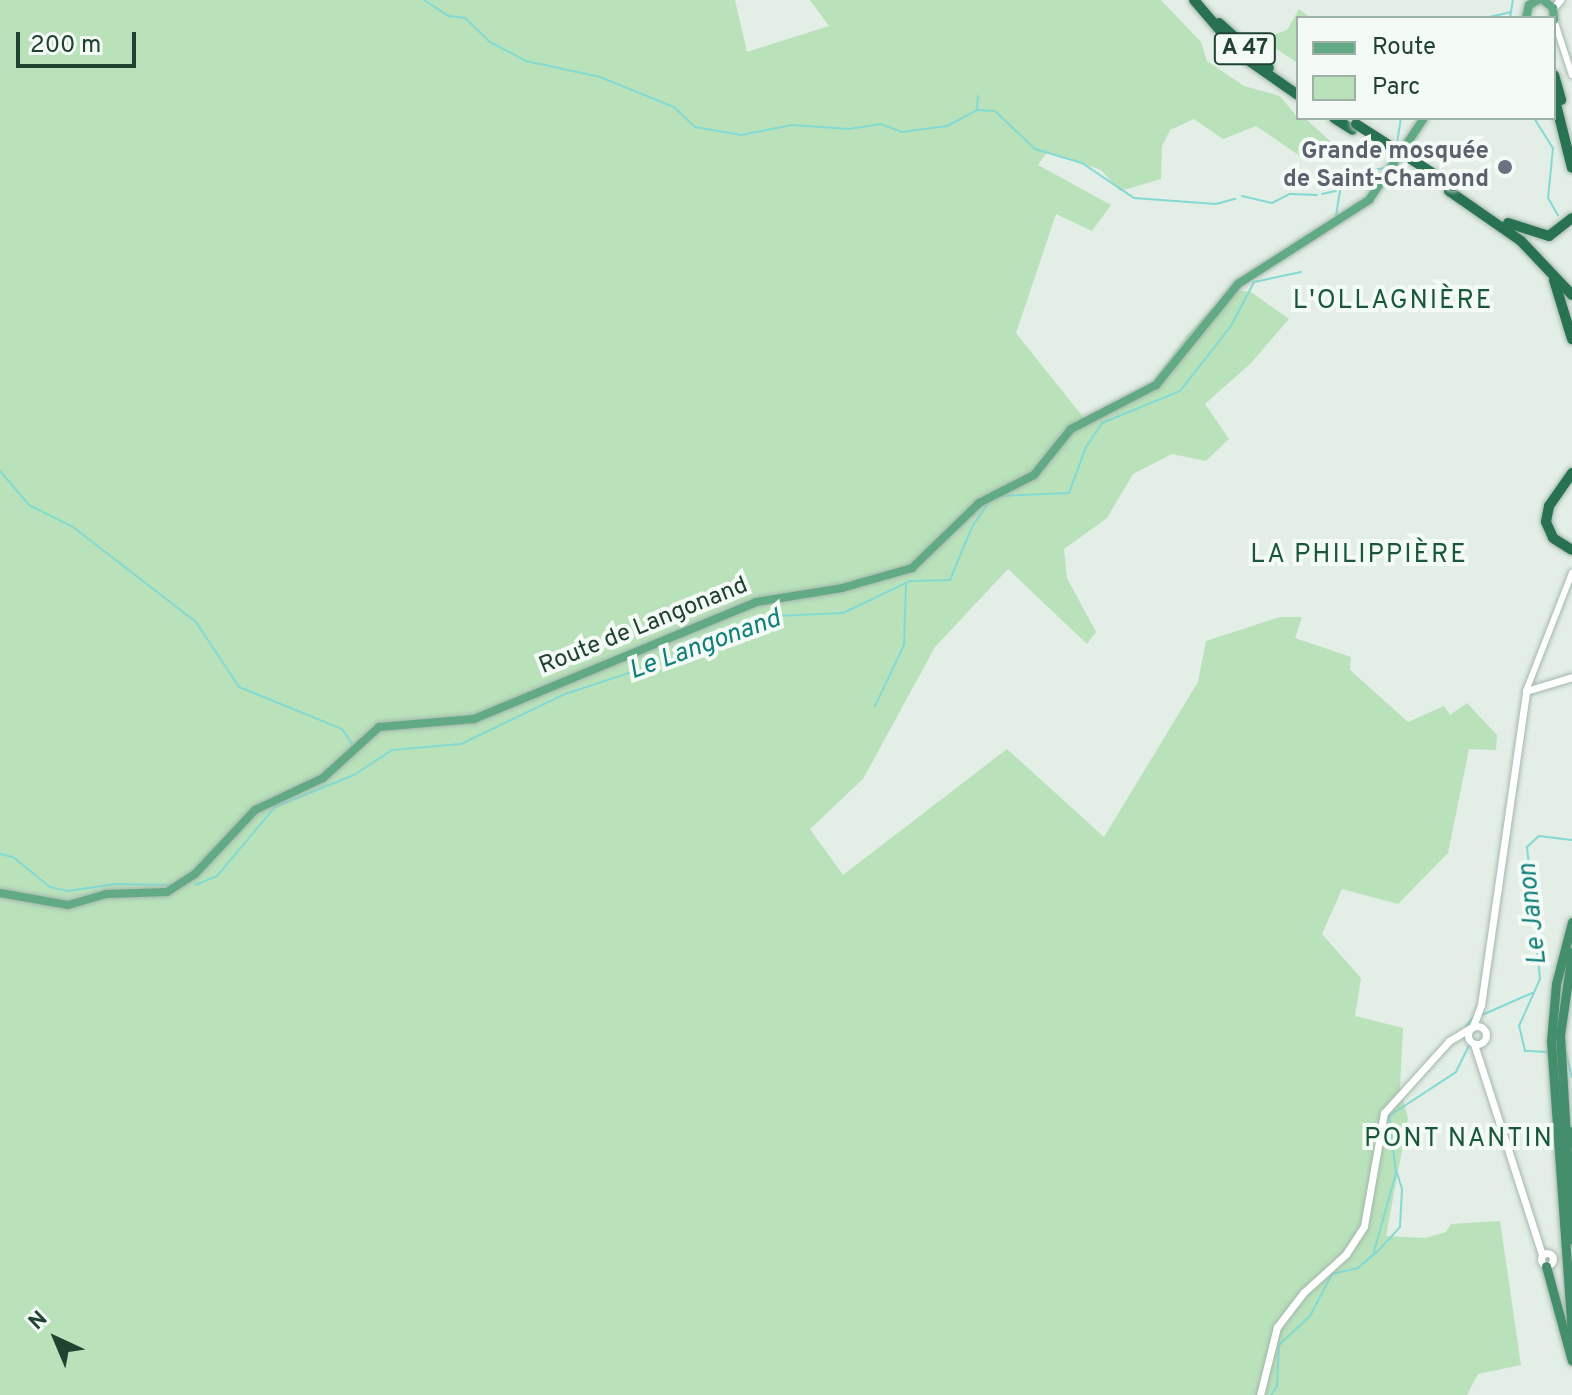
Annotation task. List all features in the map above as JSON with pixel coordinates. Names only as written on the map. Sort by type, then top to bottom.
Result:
[{"type":"highway","name":"A 47","points":[[1194,0],[1242,56],[1296,94]]},
{"type":"highway","name":"A 47","points":[[1201,0],[1245,49],[1296,86]]},
{"type":"highway","points":[[1556,82],[1572,141]]},
{"type":"highway","points":[[1556,104],[1572,168]]},
{"type":"highway","points":[[1352,124],[1508,223],[1572,285]]},
{"type":"highway","points":[[1451,188],[1543,261],[1572,295]]},
{"type":"highway","points":[[1508,223],[1549,236],[1572,218]]},
{"type":"highway","points":[[1543,261],[1562,298],[1572,339]]},
{"type":"highway","points":[[1572,473],[1549,506],[1546,522],[1553,538],[1572,550]]},
{"type":"highway","points":[[1572,922],[1556,984],[1551,1041],[1572,1336]]},
{"type":"highway","points":[[1572,952],[1560,1035],[1572,1240]]},
{"type":"highway","points":[[1572,1131],[1572,1143]]},
{"type":"highway","points":[[1546,1266],[1572,1361]]},
{"type":"main road","points":[[1528,16],[1541,1]]},
{"type":"main road","name":"Route de Langonand","points":[[0,893],[68,905],[106,894],[167,892],[195,874],[255,810],[323,778],[379,727],[474,719],[749,604],[842,588],[912,568],[979,503],[1034,475],[1071,429],[1156,385],[1238,284],[1369,200],[1423,120]]},
{"type":"main road","points":[[1546,1266],[1471,1035],[1480,1011],[1526,691],[1572,677]]},
{"type":"main road","points":[[1471,1035],[1487,1036],[1480,1011]]},
{"type":"main road","points":[[1260,1395],[1273,1336],[1283,1316],[1346,1254],[1364,1226],[1384,1113],[1437,1056],[1483,1027]]},
{"type":"street","points":[[1556,24],[1563,36],[1572,75]]},
{"type":"street","points":[[1556,30],[1563,36]]},
{"type":"street","points":[[1526,691],[1572,573]]},
{"type":"green space","points":[[0,0],[735,0],[747,52],[829,26],[810,0],[1161,0],[1201,42],[1207,61],[1244,86],[1280,96],[1296,116],[1296,120],[1307,120],[1332,143],[1309,162],[1256,126],[1223,139],[1194,119],[1170,130],[1162,146],[1161,179],[1120,191],[1101,170],[1047,152],[1038,165],[1111,205],[1092,231],[1056,214],[1016,333],[1087,422],[1146,391],[1188,334],[1230,289],[1251,292],[1289,319],[1251,363],[1205,404],[1229,439],[1206,461],[1172,454],[1133,474],[1107,518],[1064,549],[1067,578],[1096,632],[1087,644],[1008,569],[935,647],[863,779],[810,829],[843,875],[1007,749],[1104,837],[1198,682],[1206,641],[1280,617],[1302,617],[1295,638],[1351,657],[1350,670],[1408,722],[1444,706],[1450,715],[1467,703],[1497,735],[1496,750],[1469,749],[1448,853],[1398,904],[1342,889],[1322,934],[1361,978],[1355,1016],[1403,1028],[1400,1089],[1408,1118],[1386,1236],[1425,1238],[1446,1232],[1451,1224],[1500,1221],[1521,1365],[1478,1374],[1467,1395],[0,1395]]},
{"type":"green space","points":[[1299,9],[1308,16],[1296,16],[1296,62],[1261,39],[1287,30]]},
{"type":"waterway","points":[[424,0],[449,16],[465,18],[490,42],[526,61],[600,77],[674,107],[695,127],[741,135],[792,125],[849,129],[881,124],[902,132],[947,126],[977,110],[995,111],[1035,149],[1082,163],[1134,198],[1216,204],[1235,199]]},
{"type":"waterway","name":"Le Janon","points":[[1510,16],[1513,0]]},
{"type":"waterway","name":"Le Langonand","points":[[1494,16],[1511,12]]},
{"type":"waterway","points":[[977,110],[978,96]]},
{"type":"waterway","name":"Le Langonand","points":[[1397,143],[1401,120]]},
{"type":"waterway","name":"Le Janon","points":[[1535,120],[1553,148],[1548,198],[1558,215]]},
{"type":"waterway","name":"Le Langonand","points":[[1336,216],[1341,185],[1353,174],[1384,168]]},
{"type":"waterway","points":[[1322,194],[1336,191]]},
{"type":"waterway","points":[[1242,196],[1272,203],[1290,194],[1317,195]]},
{"type":"waterway","name":"Le Langonand","points":[[1001,496],[1069,493],[1086,447],[1102,423],[1180,391],[1231,326],[1254,282],[1301,272]]},
{"type":"waterway","points":[[0,471],[29,505],[73,527],[196,622],[239,687],[342,729],[352,744]]},
{"type":"waterway","name":"Le Langonand","points":[[195,885],[217,876],[275,807],[354,775],[392,750],[461,744],[565,694],[696,651],[776,616],[843,613],[910,581],[950,580],[972,527],[989,502]]},
{"type":"waterway","points":[[875,706],[904,645],[906,583]]},
{"type":"waterway","name":"Le Janon","points":[[1547,1052],[1525,1051],[1519,1026],[1540,979],[1527,847],[1539,836],[1572,840]]},
{"type":"waterway","points":[[0,854],[13,857],[50,887],[67,891],[116,884],[170,885]]},
{"type":"waterway","points":[[1482,1015],[1532,993]]},
{"type":"waterway","points":[[1466,1026],[1476,1014]]},
{"type":"waterway","points":[[1271,1395],[1277,1386],[1279,1345],[1310,1316],[1332,1274],[1358,1268],[1373,1255],[1396,1173],[1389,1116],[1456,1072],[1470,1043],[1466,1032]]},
{"type":"waterway","name":"Le Janon","points":[[1566,1052],[1572,1077]]},
{"type":"waterway","points":[[1375,1254],[1400,1227],[1402,1189],[1397,1173]]},
{"type":"place","name":"Grande mosquée de Saint-Chamond","points":[[1505,167]]},
{"type":"district","name":"L'OLLAGNIÈRE","points":[[1393,302]]},
{"type":"district","name":"LA PHILIPPIÈRE","points":[[1359,556]]},
{"type":"district","name":"PONT NANTIN","points":[[1459,1140]]}]
